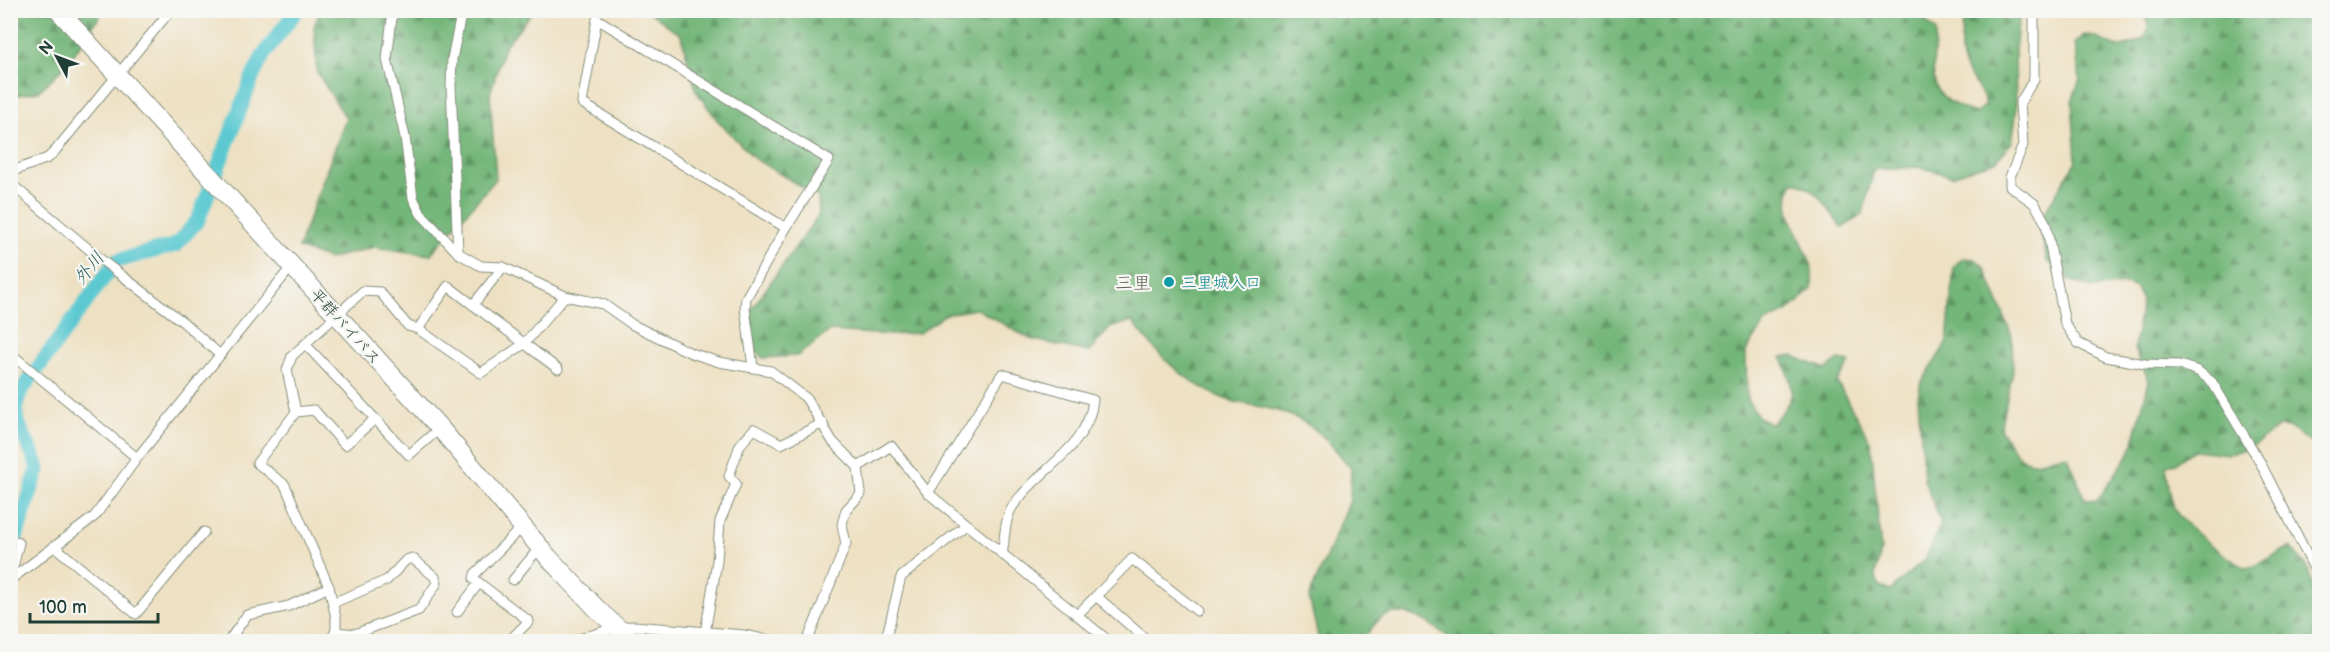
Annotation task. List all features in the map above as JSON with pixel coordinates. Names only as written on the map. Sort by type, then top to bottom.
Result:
[{"type":"highway","name":"平群バイパス","points":[[58,10],[119,74],[440,428],[540,548],[633,642]]},
{"type":"street","points":[[10,172],[48,158],[171,10]]},
{"type":"street","points":[[393,10],[387,59],[405,137],[412,198],[421,214],[458,253],[481,266],[503,267],[565,296],[603,304],[633,325],[691,353],[719,362],[771,371],[784,378],[806,398],[833,442],[858,467],[861,494],[846,510],[843,524],[846,544],[807,642]]},
{"type":"street","points":[[458,253],[451,85],[452,59],[462,10]]},
{"type":"street","points":[[2034,10],[2034,79],[2020,103],[2023,145],[2010,177],[2010,186],[2035,204],[2046,224],[2065,324],[2078,343],[2106,357],[2145,364],[2180,365],[2198,371],[2212,382],[2260,462],[2319,580]]},
{"type":"street","points":[[753,367],[745,308],[746,298],[786,228],[829,160],[597,20],[582,103],[786,228]]},
{"type":"street","points":[[10,183],[104,262],[183,322],[219,354]]},
{"type":"street","points":[[10,579],[95,516],[137,458],[292,266]]},
{"type":"street","points":[[473,305],[503,267]]},
{"type":"street","points":[[418,329],[448,286],[558,369]]},
{"type":"street","points":[[296,412],[287,370],[292,356],[363,291],[380,292],[408,326],[418,329],[481,373],[524,344],[565,296]]},
{"type":"street","points":[[306,345],[409,455],[440,428]]},
{"type":"street","points":[[10,353],[137,458]]},
{"type":"street","points":[[928,493],[1002,374],[1093,399],[1082,432],[1061,458],[1033,482],[1012,507],[1002,555]]},
{"type":"street","points":[[333,603],[387,580],[406,560],[412,558],[435,577],[436,583],[419,610],[356,634],[333,637],[333,603],[329,587],[285,485],[257,463],[296,412],[314,410],[345,445],[375,418]]},
{"type":"street","points":[[705,633],[717,561],[720,520],[736,484],[729,476],[740,445],[754,429],[781,444],[822,423]]},
{"type":"street","points":[[858,467],[891,447],[928,493],[1110,642]]},
{"type":"street","points":[[881,642],[888,631],[901,576],[966,525]]},
{"type":"street","points":[[508,642],[529,621],[474,579],[475,574],[522,527]]},
{"type":"street","points":[[54,546],[136,614],[204,532]]},
{"type":"street","points":[[10,579],[14,540]]},
{"type":"street","points":[[513,580],[540,548]]},
{"type":"street","points":[[1077,615],[1132,559],[1197,611]]},
{"type":"street","points":[[457,612],[479,583]]},
{"type":"street","points":[[228,642],[246,615],[289,606],[329,587]]},
{"type":"street","points":[[1096,596],[1149,642]]},
{"type":"street","points":[[570,642],[616,627],[634,626],[744,635],[778,642]]},
{"type":"green space","points":[[11,11],[103,11],[68,63],[39,91],[11,96]]},
{"type":"green space","points":[[320,11],[533,11],[504,47],[490,94],[496,179],[430,255],[374,247],[329,259],[298,248],[346,118],[317,72],[314,26]]},
{"type":"green space","points":[[648,11],[1916,11],[1936,31],[1933,61],[1935,84],[1948,100],[1976,113],[1986,105],[1965,68],[1961,55],[1964,11],[2020,11],[2015,49],[2016,115],[2012,142],[1997,160],[1952,176],[1919,167],[1874,170],[1862,215],[1842,228],[1809,188],[1793,182],[1788,204],[1793,224],[1811,265],[1812,289],[1787,312],[1767,321],[1746,351],[1747,400],[1760,419],[1772,424],[1786,406],[1792,393],[1790,379],[1782,357],[1793,356],[1826,369],[1839,360],[1850,362],[1837,382],[1871,443],[1881,551],[1875,575],[1879,586],[1890,591],[1926,558],[1941,524],[1924,479],[1918,398],[1920,385],[1947,342],[1954,266],[1963,258],[1975,259],[1984,266],[2012,336],[2013,371],[2000,428],[2018,455],[2034,462],[2068,456],[2085,499],[2097,501],[2131,451],[2149,381],[2134,349],[2142,301],[2136,288],[2125,284],[2092,288],[2070,280],[2047,261],[2042,237],[2044,213],[2076,161],[2072,101],[2080,79],[2075,44],[2084,35],[2121,47],[2144,39],[2149,27],[2143,11],[2319,11],[2319,449],[2290,428],[2279,427],[2250,448],[2228,454],[2194,450],[2176,463],[2166,465],[2174,507],[2186,524],[2217,550],[2246,568],[2257,565],[2290,547],[2303,560],[2310,574],[2314,593],[2316,641],[1454,642],[1429,623],[1409,614],[1399,613],[1389,614],[1380,619],[1361,641],[1319,641],[1309,597],[1350,500],[1351,468],[1322,436],[1304,422],[1279,411],[1234,402],[1192,382],[1150,344],[1132,321],[1110,328],[1089,352],[1030,339],[977,309],[946,314],[919,333],[890,335],[830,331],[797,356],[763,358],[745,342],[751,310],[819,214],[818,197],[755,159],[718,121],[696,91],[681,35]]},
{"type":"waterway","name":"外川","points":[[10,556],[38,469],[19,424],[17,415],[19,394],[116,261],[176,245],[198,220],[252,78],[264,54],[297,10]]},
{"type":"place","name":"三里城入口","points":[[1169,282]]},
{"type":"district","name":"三里","points":[[1133,283]]}]
